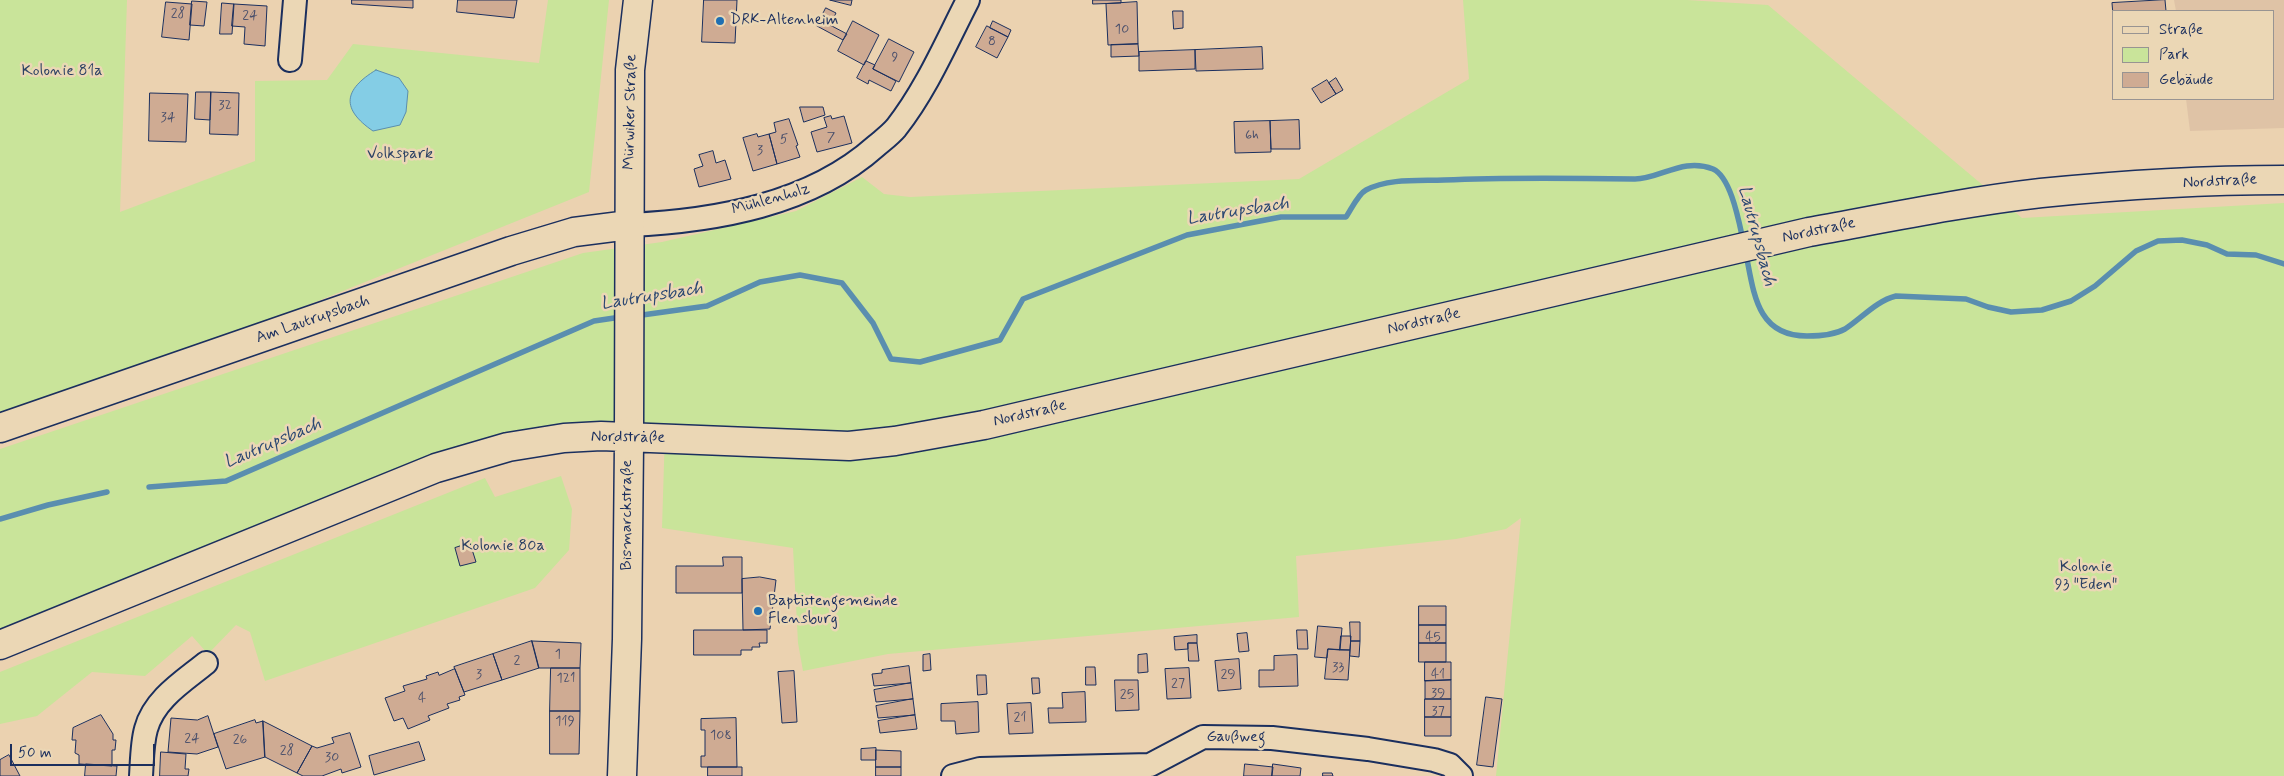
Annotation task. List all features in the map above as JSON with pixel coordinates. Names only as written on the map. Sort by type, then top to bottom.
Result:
[{"type":"main road","name":"Mürwiker Straße","points":[[629,225],[630,70],[638,0]]},
{"type":"main road","name":"Nordstraße","points":[[0,645],[436,468],[508,446],[564,438],[683,438],[849,446],[894,441],[984,425],[1809,232],[1925,210],[2042,194],[2234,180],[2284,180]]},
{"type":"main road","name":"Bismarckstraße","points":[[622,776],[628,561],[629,225]]},
{"type":"main road","name":"Am Lautrupsbach","points":[[0,428],[511,251],[574,232],[629,225]]},
{"type":"street","points":[[290,60],[295,0]]},
{"type":"street","name":"Mühlenholz","points":[[629,225],[700,219],[793,197],[826,182],[860,161],[895,129],[915,99],[968,0]]},
{"type":"street","points":[[141,776],[146,728],[155,708],[171,691],[206,663]]},
{"type":"street","name":"Gaußweg","points":[[953,776],[980,769],[1150,765],[1203,737],[1272,738],[1368,749],[1434,760],[1450,766],[1461,776]]},
{"type":"shaded area","points":[[2174,0],[2284,0],[2284,128],[2190,131],[2186,100],[2274,100],[2274,10],[2176,10]]},
{"type":"green space","name":"Volkspark","points":[[0,0],[127,0],[120,212],[255,161],[255,81],[327,80],[353,44],[539,63],[548,0],[609,0],[589,192],[119,381],[0,418]]},
{"type":"green space","name":"Lautrupsbach","points":[[1463,0],[1687,0],[1768,5],[2022,218],[2284,203],[2284,776],[1496,776],[1521,518],[1506,529],[1456,539],[1296,556],[1299,617],[888,654],[803,671],[798,643],[793,548],[662,528],[665,431],[537,427],[437,453],[258,528],[147,569],[0,631],[0,449],[583,253],[662,242],[796,211],[862,177],[884,194],[910,197],[1299,179],[1469,79]]},
{"type":"green space","name":"Kolonie 80a","points":[[561,476],[572,509],[569,550],[535,588],[265,681],[250,632],[236,625],[208,654],[192,636],[145,676],[92,672],[37,716],[0,724],[0,672],[485,478],[495,497]]},
{"type":"water","points":[[376,70],[399,78],[408,91],[406,112],[400,125],[373,131],[355,115],[350,100],[352,92],[357,85]]},
{"type":"building","points":[[352,0],[413,0],[413,8],[352,4]]},
{"type":"building","points":[[458,0],[517,0],[514,18],[457,12]]},
{"type":"building","name":"DRK-Altenheim","points":[[704,0],[737,0],[735,43],[702,42]]},
{"type":"building","points":[[830,0],[852,0],[851,5]]},
{"type":"building","points":[[1093,0],[1121,0],[1121,3],[1093,4]]},
{"type":"building","points":[[2165,0],[2166,10],[2113,10],[2112,3]]},
{"type":"building","points":[[192,1],[207,2],[204,26],[190,25]]},
{"type":"building","points":[[166,2],[192,4],[189,40],[162,37]]},
{"type":"building","points":[[1137,2],[1138,44],[1108,45],[1106,4]]},
{"type":"building","points":[[222,3],[234,4],[232,34],[220,34]]},
{"type":"building","points":[[234,4],[267,6],[265,46],[244,44],[245,27],[232,26]]},
{"type":"building","points":[[826,8],[836,13],[830,25],[847,34],[843,40],[817,26]]},
{"type":"building","points":[[1173,11],[1183,11],[1183,28],[1174,29]]},
{"type":"building","points":[[853,21],[879,35],[864,65],[838,51]]},
{"type":"building","points":[[993,21],[1011,30],[1008,37],[990,28]]},
{"type":"building","points":[[987,26],[1008,37],[997,58],[976,47]]},
{"type":"building","points":[[889,39],[914,52],[899,82],[873,69]]},
{"type":"building","points":[[1138,44],[1139,56],[1111,57],[1111,45]]},
{"type":"building","points":[[1262,47],[1263,69],[1196,71],[1195,50]]},
{"type":"building","points":[[1195,50],[1195,69],[1139,71],[1139,52]]},
{"type":"building","points":[[866,61],[875,65],[873,69],[896,81],[891,91],[869,80],[868,84],[857,78]]},
{"type":"building","points":[[1336,78],[1343,90],[1336,94],[1329,83]]},
{"type":"building","points":[[1327,80],[1336,94],[1321,103],[1312,89]]},
{"type":"building","points":[[196,92],[211,92],[210,120],[195,119]]},
{"type":"building","points":[[211,92],[239,93],[238,135],[210,134]]},
{"type":"building","points":[[150,93],[188,94],[186,142],[149,141]]},
{"type":"building","points":[[800,107],[823,107],[825,115],[804,122]]},
{"type":"building","points":[[831,116],[832,119],[844,116],[852,143],[817,152],[811,132],[827,127],[824,118]]},
{"type":"building","points":[[789,119],[800,157],[777,164],[769,134],[776,132],[774,123]]},
{"type":"building","points":[[1299,120],[1300,149],[1271,149],[1270,121]]},
{"type":"building","points":[[1270,121],[1271,152],[1235,153],[1234,122]]},
{"type":"building","points":[[757,134],[758,137],[769,134],[777,164],[753,171],[743,138]]},
{"type":"building","points":[[713,151],[716,163],[725,160],[731,179],[699,187],[694,169],[703,166],[699,155]]},
{"type":"building","points":[[470,543],[476,562],[460,566],[455,548]]},
{"type":"building","points":[[723,557],[742,557],[742,593],[676,593],[676,566],[723,566]]},
{"type":"building","name":"Baptistengemeinde Flensburg","points":[[760,577],[776,580],[770,629],[743,630],[742,579]]},
{"type":"building","points":[[1419,606],[1446,606],[1446,625],[1419,625]]},
{"type":"building","points":[[1350,622],[1360,622],[1360,641],[1351,641]]},
{"type":"building","points":[[1419,625],[1446,625],[1446,643],[1419,643]]},
{"type":"building","points":[[1318,626],[1342,628],[1340,650],[1328,649],[1327,658],[1315,657]]},
{"type":"building","points":[[694,630],[767,630],[767,643],[759,643],[760,647],[752,647],[752,650],[741,650],[741,655],[694,655]]},
{"type":"building","points":[[1297,630],[1307,630],[1308,649],[1298,649]]},
{"type":"building","points":[[1247,633],[1249,651],[1239,652],[1237,634]]},
{"type":"building","points":[[1197,635],[1197,643],[1188,643],[1188,649],[1175,650],[1174,637]]},
{"type":"building","points":[[1341,636],[1351,636],[1350,650],[1340,650]]},
{"type":"building","points":[[532,641],[581,643],[580,668],[539,668]]},
{"type":"building","points":[[532,641],[539,668],[502,680],[493,654]]},
{"type":"building","points":[[1351,641],[1360,641],[1359,657],[1350,656]]},
{"type":"building","points":[[1188,643],[1197,643],[1199,661],[1189,661]]},
{"type":"building","points":[[1419,643],[1446,643],[1446,662],[1419,662]]},
{"type":"building","points":[[1328,649],[1350,650],[1348,680],[1325,679]]},
{"type":"building","points":[[493,654],[502,680],[464,692],[454,667]]},
{"type":"building","points":[[930,654],[931,670],[923,671],[923,655]]},
{"type":"building","points":[[1147,654],[1148,672],[1138,673],[1138,655]]},
{"type":"building","points":[[1297,655],[1298,686],[1259,687],[1259,670],[1274,670],[1274,656]]},
{"type":"building","points":[[1239,659],[1241,689],[1218,691],[1215,661]]},
{"type":"building","points":[[1425,662],[1451,662],[1451,680],[1425,681]]},
{"type":"building","points":[[909,666],[911,683],[874,686],[872,674],[882,673],[882,670]]},
{"type":"building","points":[[1086,667],[1095,667],[1096,685],[1086,685]]},
{"type":"building","points":[[551,668],[580,668],[580,711],[550,711]]},
{"type":"building","points":[[1189,668],[1191,698],[1167,699],[1165,669]]},
{"type":"building","points":[[455,669],[465,695],[459,697],[460,700],[447,704],[449,708],[428,716],[430,720],[408,729],[403,718],[394,721],[385,698],[405,691],[403,686],[427,679],[426,676],[438,672],[439,675]]},
{"type":"building","points":[[794,671],[797,722],[782,723],[778,672]]},
{"type":"building","points":[[977,675],[986,675],[987,694],[978,695]]},
{"type":"building","points":[[1032,678],[1039,678],[1040,693],[1033,694]]},
{"type":"building","points":[[1115,680],[1138,680],[1139,710],[1116,711]]},
{"type":"building","points":[[1451,680],[1451,699],[1425,699],[1425,681]]},
{"type":"building","points":[[911,683],[913,699],[876,702],[874,690]]},
{"type":"building","points":[[1085,692],[1086,722],[1049,723],[1048,708],[1063,708],[1062,693]]},
{"type":"building","points":[[1486,697],[1502,699],[1493,767],[1477,765]]},
{"type":"building","points":[[913,699],[915,715],[878,718],[876,706]]},
{"type":"building","points":[[1425,699],[1451,699],[1451,717],[1425,717]]},
{"type":"building","points":[[978,702],[979,732],[956,734],[955,721],[941,721],[941,704]]},
{"type":"building","points":[[1031,703],[1033,733],[1009,734],[1007,704]]},
{"type":"building","points":[[550,711],[580,711],[579,754],[550,754]]},
{"type":"building","points":[[101,715],[113,734],[113,740],[116,740],[115,750],[112,750],[112,766],[79,764],[79,755],[75,753],[76,740],[72,740],[73,728]]},
{"type":"building","points":[[915,715],[917,729],[880,733],[878,721]]},
{"type":"building","points":[[208,716],[218,747],[197,754],[168,752],[171,718],[197,720]]},
{"type":"building","points":[[1425,717],[1451,717],[1451,736],[1425,736]]},
{"type":"building","points":[[736,718],[737,767],[701,767],[701,756],[705,756],[705,730],[701,730],[701,719]]},
{"type":"building","points":[[255,720],[256,723],[263,721],[265,757],[226,769],[214,734]]},
{"type":"building","points":[[263,721],[312,746],[297,773],[265,757]]},
{"type":"building","points":[[350,733],[361,767],[342,773],[341,769],[322,776],[303,776],[297,773],[312,746],[317,748],[334,743],[332,738]]},
{"type":"building","points":[[419,742],[425,760],[374,775],[369,756]]},
{"type":"building","points":[[876,748],[876,760],[861,760],[861,749]]},
{"type":"building","points":[[876,750],[901,751],[901,767],[876,767]]},
{"type":"building","points":[[161,752],[186,754],[185,769],[189,769],[188,776],[160,776]]},
{"type":"building","points":[[9,755],[20,776],[0,776],[0,760]]},
{"type":"building","points":[[86,764],[117,766],[116,776],[85,776]]},
{"type":"building","points":[[1245,764],[1273,767],[1272,776],[1244,776]]},
{"type":"building","points":[[1273,764],[1301,768],[1300,776],[1272,776]]},
{"type":"building","points":[[708,767],[742,767],[742,776],[708,776]]},
{"type":"building","points":[[876,767],[901,767],[901,776],[876,776]]},
{"type":"building","points":[[1323,773],[1332,773],[1333,776],[1323,776]]},
{"type":"waterway","name":"Lautrupsbach","points":[[635,316],[707,306],[760,282],[800,275],[842,283],[873,323],[891,359],[920,362],[1000,340],[1023,299],[1187,235],[1281,217],[1346,217],[1357,198],[1366,190],[1375,186],[1404,181],[1516,178],[1635,179],[1654,176],[1692,165],[1702,166],[1713,169],[1725,181],[1733,201],[1743,240]]},
{"type":"waterway","name":"Lautrupsbach","points":[[1746,254],[1756,298],[1768,321],[1778,329],[1790,334],[1807,336],[1826,335],[1841,331],[1882,302],[1896,296],[1966,299],[1988,307],[2011,312],[2042,310],[2071,301],[2095,286],[2136,251],[2158,241],[2182,240],[2207,245],[2227,254],[2256,255],[2284,264]]},
{"type":"waterway","name":"Lautrupsbach","points":[[149,487],[226,481],[594,321],[621,317]]},
{"type":"waterway","name":"Lautrupsbach","points":[[0,519],[48,505],[107,492]]},
{"type":"place","name":"DRK-Altenheim","points":[[720,21]]},
{"type":"place","name":"Baptistengemeinde Flensburg","points":[[758,611]]},
{"type":"park label","name":"Kolonie 81a","points":[[62,72]]},
{"type":"park label","name":"Kolonie 93 \"Eden\"","points":[[2086,577]]}]
